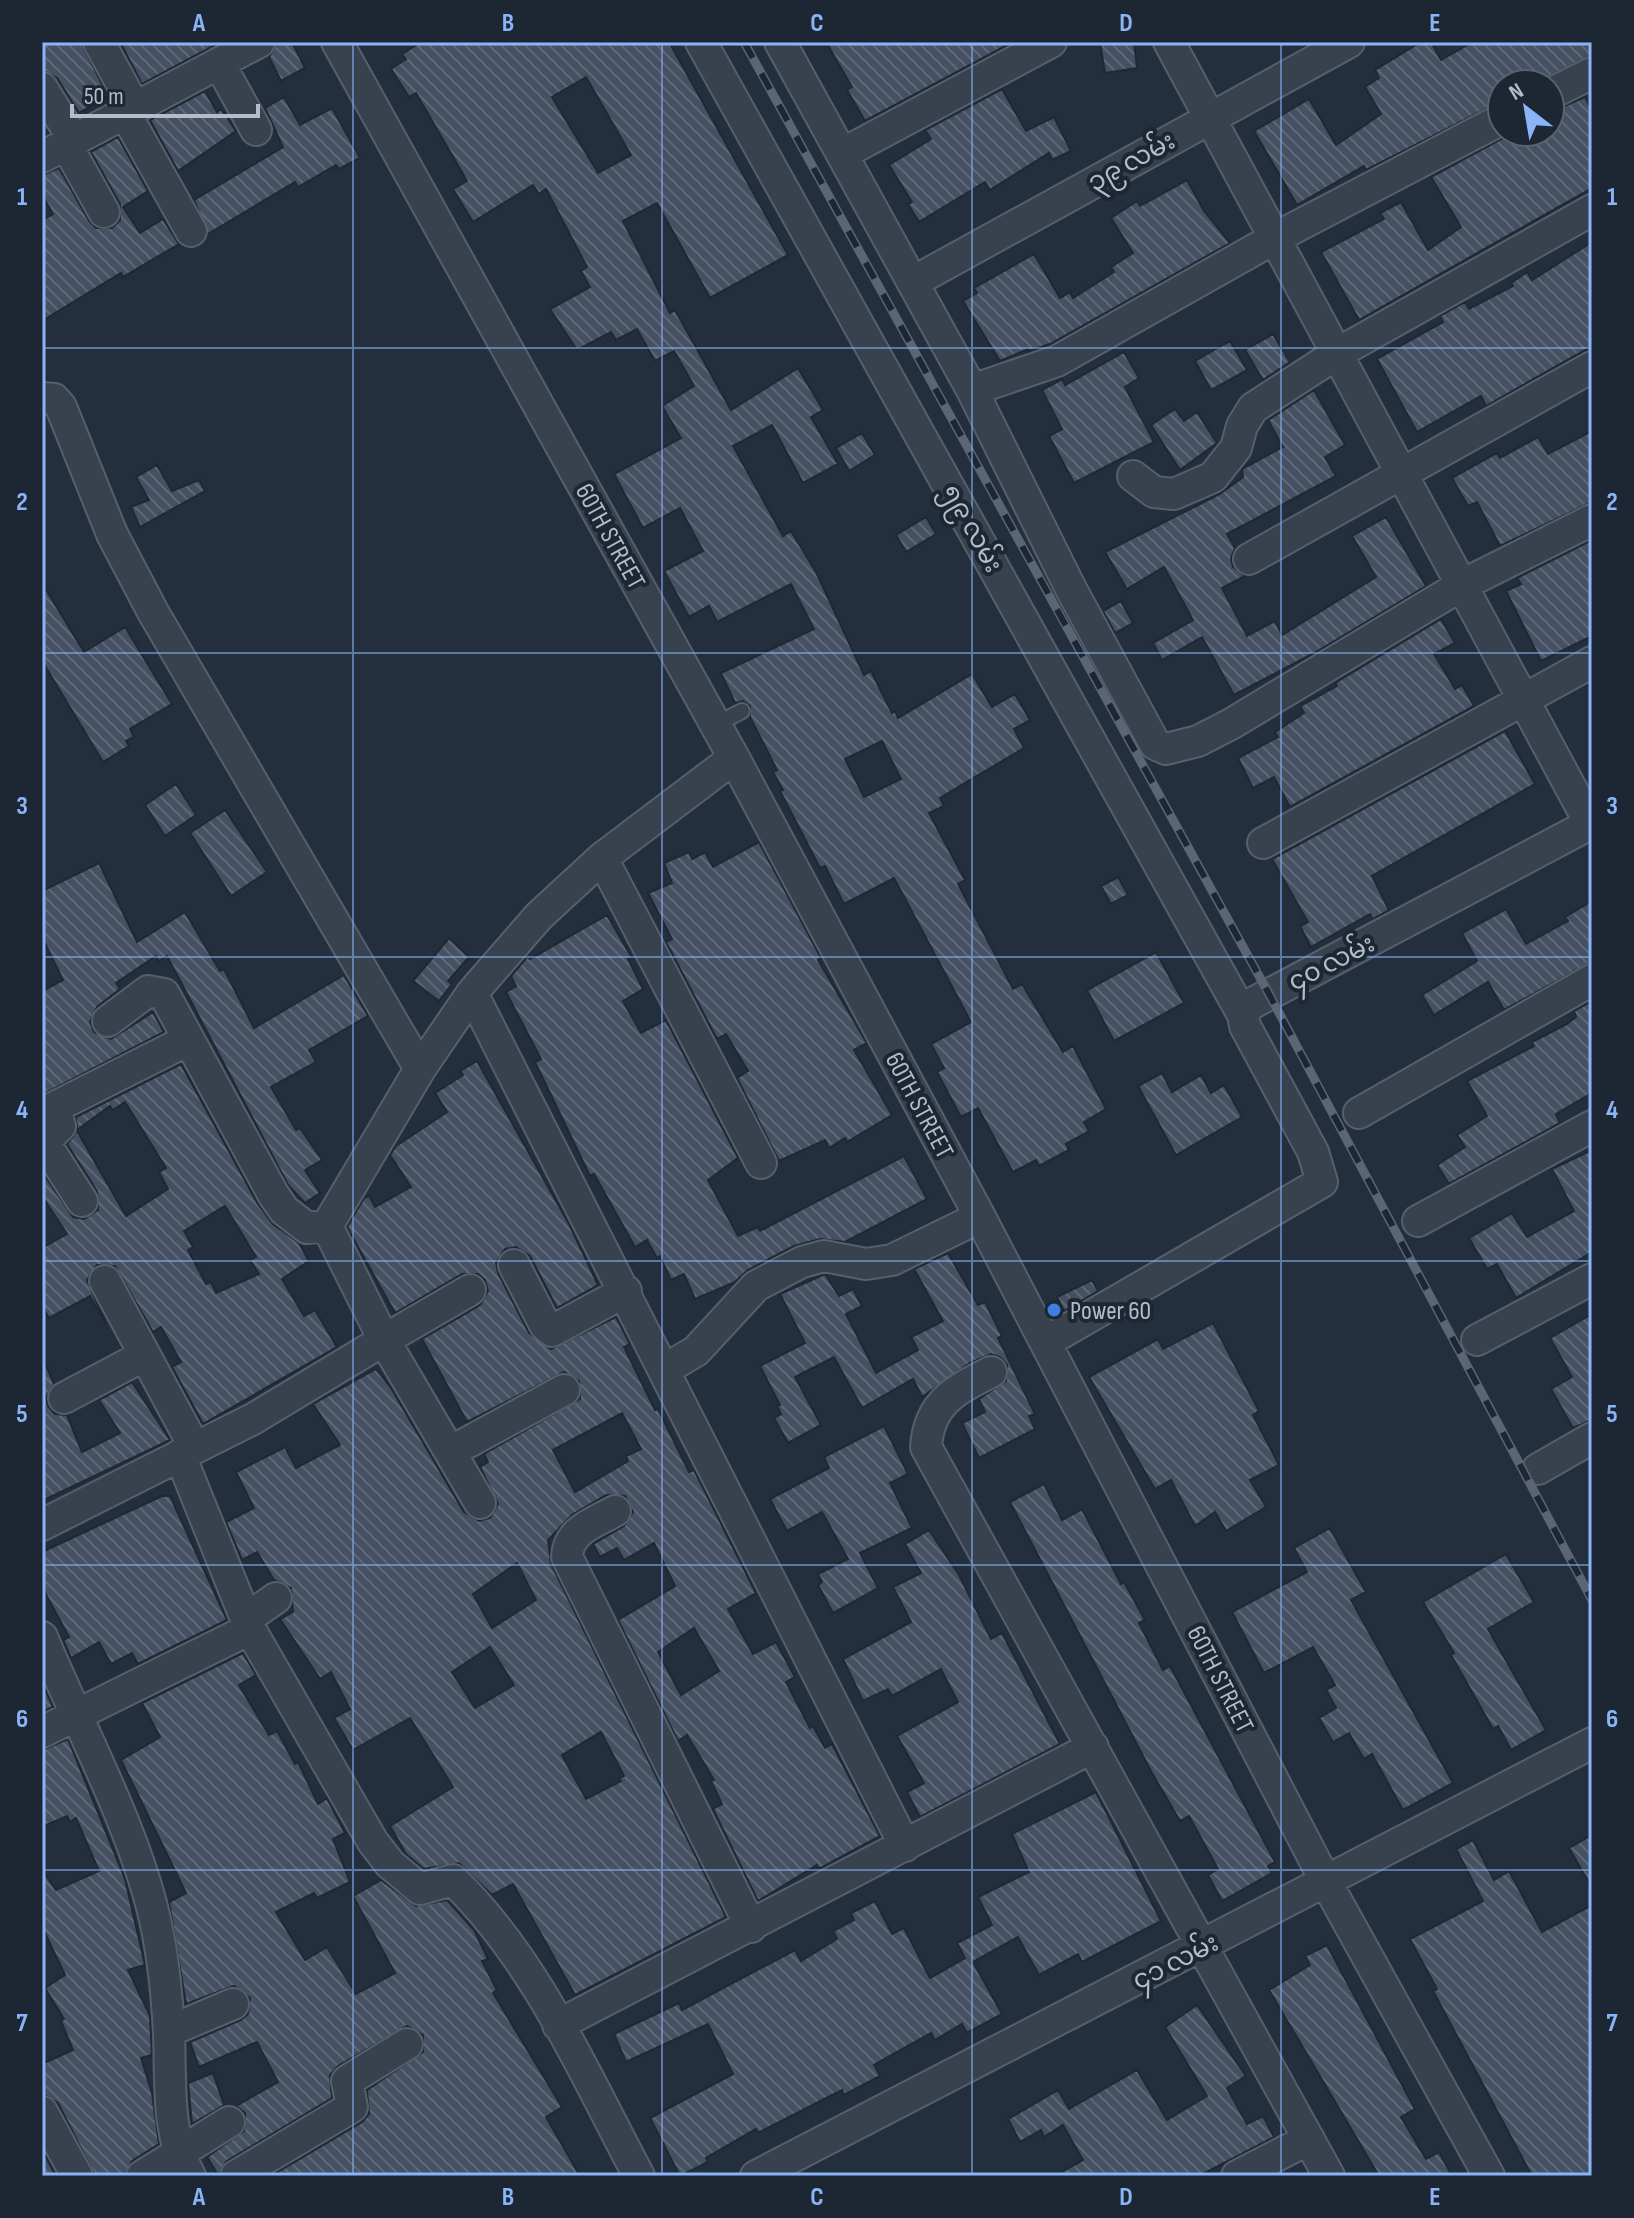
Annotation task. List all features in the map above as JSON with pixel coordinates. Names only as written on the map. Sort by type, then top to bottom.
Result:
[{"type":"street","points":[[99,42],[191,231]]},
{"type":"street","points":[[61,147],[259,42]]},
{"type":"street","name":"60TH STREET","points":[[337,42],[734,758],[1046,1342],[1326,1882],[1489,2176]]},
{"type":"street","name":"၅၉ လမ်း","points":[[701,42],[1243,1015]]},
{"type":"street","points":[[842,154],[1051,42]]},
{"type":"street","points":[[1169,42],[1591,825]]},
{"type":"street","name":"၃၉ လမ်း","points":[[913,282],[1349,42]]},
{"type":"street","points":[[786,44],[842,154],[972,390],[1148,735],[1166,749],[1198,741],[1231,724],[1462,585],[1592,520]]},
{"type":"street","points":[[219,63],[256,130]]},
{"type":"street","points":[[1566,86],[1592,73]]},
{"type":"street","points":[[42,88],[61,147],[104,212]]},
{"type":"street","points":[[972,390],[1057,361],[1275,238],[1486,127]]},
{"type":"street","points":[[1133,476],[1154,492],[1174,494],[1213,477],[1236,448],[1242,426],[1253,408],[1338,353],[1592,210]]},
{"type":"street","points":[[1249,559],[1592,367]]},
{"type":"street","points":[[42,398],[54,399],[61,407],[112,534],[153,612],[420,1069]]},
{"type":"street","points":[[1263,843],[1592,662]]},
{"type":"street","points":[[327,1226],[420,1069],[472,993],[539,916],[602,858],[734,758]]},
{"type":"street","name":"၄၀ လမ်း","points":[[1243,1015],[1249,1005],[1591,825]]},
{"type":"street","points":[[602,858],[761,1163]]},
{"type":"street","points":[[1359,1113],[1592,980]]},
{"type":"street","points":[[108,1021],[148,991],[160,991],[284,1210],[307,1228],[327,1226]]},
{"type":"street","points":[[472,993],[626,1291],[905,1846]]},
{"type":"street","points":[[1046,1342],[1319,1185],[1323,1177],[1319,1165],[1245,1026],[1243,1015]]},
{"type":"street","points":[[82,1201],[44,1142],[60,1126],[55,1107],[188,1040]]},
{"type":"street","points":[[1418,1221],[1592,1126]]},
{"type":"street","points":[[664,1370],[696,1351],[756,1286],[802,1262],[824,1256],[866,1264],[892,1260],[980,1217]]},
{"type":"street","points":[[327,1226],[384,1340],[480,1503]]},
{"type":"street","points":[[514,1265],[545,1325],[552,1331],[626,1291]]},
{"type":"street","points":[[1477,1340],[1592,1279]]},
{"type":"street","points":[[105,1281],[145,1355],[188,1452],[248,1624],[306,1731],[390,1864],[420,1889],[453,1880],[481,1906],[558,2025],[639,2176]]},
{"type":"street","points":[[42,1525],[253,1419],[470,1290]]},
{"type":"street","points":[[64,1398],[145,1355]]},
{"type":"street","points":[[991,1372],[943,1400],[931,1421],[926,1447],[1093,1747],[1200,1948],[1329,2176]]},
{"type":"street","points":[[450,1452],[564,1390]]},
{"type":"street","points":[[1538,1469],[1592,1438]]},
{"type":"street","points":[[615,1511],[576,1533],[571,1539],[567,1557],[751,1927]]},
{"type":"street","points":[[42,1732],[248,1624],[276,1598]]},
{"type":"street","points":[[42,1637],[137,1859],[152,1909],[169,2031],[170,2089],[184,2166]]},
{"type":"street","name":"၄၁ လမ်း","points":[[756,2176],[1592,1743]]},
{"type":"street","points":[[558,2025],[1093,1747]]},
{"type":"street","points":[[169,2031],[233,2004]]},
{"type":"street","points":[[236,2176],[352,2107],[347,2081],[407,2044]]},
{"type":"street","points":[[42,2112],[77,2176]]},
{"type":"street","points":[[142,2176],[184,2166],[229,2122]]},
{"type":"street","points":[[1237,2176],[1309,2139]]},
{"type":"lane","points":[[715,725],[742,711]]},
{"type":"building","points":[[42,42],[81,42],[108,96],[79,113],[57,78],[42,70]]},
{"type":"building","points":[[120,42],[221,42],[142,84]]},
{"type":"building","points":[[277,42],[292,42],[305,68],[281,81],[269,57]]},
{"type":"building","points":[[421,42],[669,42],[788,255],[710,298],[657,203],[623,221],[670,313],[675,310],[731,410],[798,368],[823,410],[811,417],[838,464],[803,483],[772,425],[733,446],[783,536],[791,531],[816,572],[864,675],[871,671],[892,713],[895,711],[898,718],[972,674],[992,707],[1015,694],[1030,720],[1014,729],[1024,748],[940,798],[944,806],[929,813],[965,880],[958,884],[1013,989],[1022,984],[1063,1052],[1073,1046],[1106,1109],[1084,1122],[1089,1131],[1066,1144],[1069,1150],[1039,1166],[1036,1160],[1013,1172],[978,1108],[961,1117],[937,1072],[944,1068],[931,1044],[971,1022],[894,878],[844,904],[825,866],[820,868],[780,791],[783,790],[773,772],[777,770],[750,717],[750,706],[743,701],[735,703],[721,673],[814,629],[791,584],[717,622],[709,606],[689,617],[664,571],[703,551],[680,508],[643,528],[614,474],[681,438],[662,406],[694,386],[674,351],[655,361],[637,329],[616,340],[611,332],[577,350],[550,309],[590,287],[581,271],[587,267],[546,189],[539,194],[533,185],[473,222],[453,189],[467,181],[416,93],[409,97],[391,69],[406,59],[402,54]],"holes":[[[586,77],[631,155],[598,173],[552,97]],[[882,741],[901,779],[864,797],[845,759]]]},
{"type":"building","points":[[826,42],[1013,42],[865,121],[847,90],[852,87]]},
{"type":"building","points":[[1100,42],[1134,42],[1137,68],[1105,73]]},
{"type":"building","points":[[1421,42],[1431,42],[1441,60],[1473,42],[1592,42],[1592,55],[1566,68],[1486,68],[1486,109],[1366,170],[1364,166],[1297,205],[1254,131],[1309,99],[1336,145],[1381,114],[1365,87],[1379,78],[1375,70]]},
{"type":"building","points":[[1002,89],[1026,131],[1054,117],[1071,151],[1052,160],[1049,153],[990,190],[985,182],[919,222],[908,204],[912,202],[889,165],[931,139],[925,130]]},
{"type":"building","points":[[205,91],[217,112],[221,109],[236,131],[178,171],[150,120]]},
{"type":"building","points":[[284,97],[300,125],[332,108],[360,158],[339,169],[336,165],[298,187],[295,182],[208,234],[194,200],[283,147],[265,108]]},
{"type":"building","points":[[1585,97],[1592,110],[1592,188],[1359,320],[1321,252],[1384,219],[1380,213],[1401,202],[1428,250],[1461,227],[1431,177],[1486,147],[1566,148],[1566,105]]},
{"type":"building","points":[[118,137],[148,191],[123,207],[140,233],[163,219],[179,244],[123,277],[121,273],[42,321],[42,220],[53,214],[42,195],[42,175],[59,168],[89,221],[96,228],[112,228],[120,220],[120,204],[91,152]]},
{"type":"building","points":[[1187,180],[1204,211],[1230,243],[1050,344],[1000,361],[963,301],[977,293],[974,288],[1034,254],[1060,298],[1070,292],[1073,298],[1114,272],[1111,267],[1133,253],[1111,218],[1137,201],[1140,206]]},
{"type":"building","points":[[1592,242],[1592,346],[1486,406],[1481,396],[1417,432],[1377,359],[1443,322],[1440,316],[1465,302],[1469,309],[1513,286],[1511,283],[1527,272],[1532,280]]},
{"type":"building","points":[[1273,334],[1290,362],[1263,380],[1245,350]]},
{"type":"building","points":[[1230,341],[1247,370],[1211,390],[1195,361]]},
{"type":"building","points":[[1124,352],[1139,378],[1125,387],[1154,442],[1074,483],[1049,436],[1062,429],[1042,390],[1062,379],[1065,385]]},
{"type":"building","points":[[1314,390],[1345,445],[1325,457],[1336,476],[1227,534],[1235,548],[1231,558],[1233,567],[1245,576],[1222,588],[1247,636],[1275,621],[1282,635],[1376,577],[1352,536],[1386,517],[1426,586],[1316,652],[1234,695],[1202,637],[1162,660],[1153,643],[1193,620],[1164,567],[1127,589],[1105,552],[1220,494],[1243,477],[1242,469],[1283,447],[1268,420]]},
{"type":"building","points":[[1175,409],[1184,421],[1197,412],[1217,443],[1180,470],[1151,425]]},
{"type":"building","points":[[1592,431],[1592,502],[1500,546],[1477,502],[1468,506],[1452,478],[1497,453],[1500,458],[1538,437],[1548,454]]},
{"type":"building","points":[[862,433],[875,455],[849,471],[836,448]]},
{"type":"building","points":[[157,465],[172,491],[199,480],[205,491],[140,527],[131,507],[149,500],[136,477]]},
{"type":"building","points":[[926,517],[936,534],[906,552],[896,535]]},
{"type":"building","points":[[1592,540],[1592,636],[1541,661],[1506,591],[1521,584],[1517,578]]},
{"type":"building","points":[[42,583],[84,652],[125,627],[172,704],[130,729],[134,737],[126,741],[129,746],[103,762],[42,661]]},
{"type":"building","points":[[1121,601],[1133,623],[1115,633],[1103,611]]},
{"type":"building","points":[[1441,619],[1455,643],[1434,654],[1455,689],[1462,685],[1474,706],[1290,807],[1274,777],[1253,788],[1238,758],[1278,737],[1275,732],[1304,713],[1300,706],[1337,686],[1335,683]]},
{"type":"building","points":[[1505,731],[1535,784],[1372,876],[1389,910],[1373,919],[1370,914],[1311,947],[1300,926],[1308,922],[1272,859]]},
{"type":"building","points":[[176,784],[196,815],[165,836],[145,805]]},
{"type":"building","points":[[225,810],[267,872],[231,896],[190,833]]},
{"type":"building","points":[[759,842],[821,958],[818,960],[867,1043],[854,1050],[892,1115],[847,1142],[845,1138],[829,1148],[825,1140],[779,1161],[737,1078],[748,1071],[726,1034],[717,1039],[666,942],[672,939],[648,893],[672,883],[664,863],[689,852],[692,859],[705,852],[713,867]]},
{"type":"building","points":[[99,863],[137,942],[185,912],[220,971],[224,969],[254,1028],[344,975],[368,1016],[309,1050],[316,1062],[271,1087],[296,1130],[300,1128],[322,1160],[305,1170],[320,1193],[305,1203],[288,1185],[167,956],[159,961],[156,956],[116,983],[120,989],[97,1007],[90,1022],[94,1032],[111,1039],[153,1012],[164,1032],[42,1095],[42,991],[63,980],[42,937],[42,891]]},
{"type":"building","points":[[1118,877],[1128,895],[1111,904],[1101,886]]},
{"type":"building","points":[[1592,901],[1592,962],[1504,1010],[1488,982],[1434,1015],[1422,995],[1477,961],[1462,933],[1506,909],[1526,944],[1568,921],[1565,917]]},
{"type":"building","points":[[607,915],[632,958],[628,959],[643,989],[623,1001],[641,1033],[666,1020],[738,1158],[708,1180],[738,1236],[758,1227],[760,1231],[904,1156],[927,1199],[845,1242],[820,1239],[794,1246],[748,1270],[735,1282],[695,1299],[684,1274],[671,1280],[660,1256],[657,1258],[647,1240],[635,1247],[594,1174],[590,1176],[535,1062],[541,1059],[506,992],[516,986],[511,976],[527,957],[530,959]]},
{"type":"building","points":[[449,938],[469,957],[448,981],[452,984],[439,1001],[413,981]]},
{"type":"building","points":[[1156,952],[1184,1003],[1114,1041],[1087,990]]},
{"type":"building","points":[[1592,1001],[1592,1093],[1556,1114],[1560,1123],[1449,1184],[1437,1165],[1465,1147],[1457,1135],[1487,1116],[1467,1081],[1534,1046],[1532,1042],[1567,1024],[1576,1017],[1574,1011]]},
{"type":"building","points":[[477,1061],[569,1224],[598,1285],[557,1308],[530,1256],[516,1247],[505,1249],[496,1263],[498,1273],[529,1333],[551,1349],[616,1317],[630,1344],[624,1347],[655,1410],[658,1409],[689,1472],[694,1470],[756,1593],[728,1609],[753,1654],[776,1642],[795,1677],[786,1682],[810,1728],[813,1726],[825,1748],[832,1744],[880,1836],[819,1869],[817,1865],[758,1901],[713,1809],[722,1804],[711,1781],[714,1780],[687,1735],[678,1741],[618,1620],[675,1586],[654,1543],[624,1560],[617,1548],[600,1557],[593,1544],[624,1526],[633,1512],[625,1496],[606,1495],[572,1515],[548,1540],[551,1564],[726,1917],[575,1995],[513,1884],[492,1895],[459,1863],[424,1869],[406,1854],[390,1826],[453,1787],[410,1718],[353,1750],[334,1718],[350,1709],[331,1672],[320,1679],[280,1619],[293,1612],[291,1588],[274,1580],[257,1552],[242,1560],[226,1522],[254,1508],[236,1472],[285,1447],[296,1468],[340,1445],[313,1404],[376,1369],[391,1388],[464,1512],[479,1521],[490,1518],[498,1504],[480,1467],[488,1462],[484,1454],[580,1399],[579,1381],[564,1372],[467,1422],[422,1339],[480,1305],[488,1291],[485,1280],[478,1274],[462,1274],[395,1313],[347,1227],[364,1198],[369,1196],[375,1207],[411,1187],[390,1155],[396,1146],[447,1112],[435,1093],[463,1075],[460,1071]],"holes":[[[622,1413],[641,1449],[626,1456],[628,1461],[575,1492],[553,1450]],[[517,1563],[536,1600],[492,1628],[473,1594]],[[694,1628],[719,1671],[681,1695],[658,1652]],[[490,1647],[514,1685],[475,1708],[452,1672]],[[601,1732],[624,1776],[619,1778],[621,1781],[586,1799],[562,1755]]]},
{"type":"building","points":[[181,1064],[258,1204],[273,1224],[299,1243],[309,1261],[282,1279],[304,1316],[315,1310],[337,1347],[203,1424],[172,1367],[181,1362],[161,1327],[153,1332],[115,1266],[97,1265],[87,1280],[106,1324],[90,1296],[49,1318],[42,1306],[42,1248],[67,1234],[42,1196],[42,1172],[73,1217],[84,1219],[98,1210],[97,1191],[67,1144],[77,1131],[126,1216],[168,1189],[159,1172],[166,1168],[125,1102],[113,1110],[110,1106],[77,1130],[76,1117]],"holes":[[[225,1206],[256,1257],[250,1260],[259,1274],[216,1293],[211,1282],[206,1284],[188,1250],[193,1247],[184,1231]]]},
{"type":"building","points":[[1162,1073],[1172,1092],[1201,1075],[1211,1093],[1224,1085],[1242,1117],[1176,1155],[1138,1086]]},
{"type":"building","points":[[1592,1150],[1592,1252],[1516,1298],[1497,1264],[1487,1269],[1469,1238],[1512,1213],[1527,1237],[1574,1211],[1552,1169]]},
{"type":"building","points":[[948,1253],[978,1305],[985,1302],[1002,1336],[998,1338],[1035,1414],[1029,1416],[1035,1429],[979,1458],[962,1423],[985,1412],[979,1399],[1006,1381],[1007,1365],[1000,1357],[991,1354],[970,1363],[922,1397],[913,1379],[862,1408],[834,1357],[795,1377],[821,1425],[788,1443],[774,1418],[781,1414],[777,1406],[780,1405],[760,1366],[805,1343],[780,1294],[825,1274],[839,1296],[853,1289],[862,1306],[846,1314],[876,1373],[918,1350],[911,1337],[943,1321],[914,1269]]},
{"type":"building","points":[[1092,1280],[1098,1291],[1064,1311],[1057,1297]]},
{"type":"building","points":[[1592,1314],[1592,1420],[1573,1428],[1551,1389],[1572,1377],[1550,1338]]},
{"type":"building","points":[[1213,1323],[1259,1411],[1253,1415],[1279,1465],[1250,1480],[1266,1507],[1226,1531],[1215,1512],[1195,1526],[1171,1480],[1155,1489],[1089,1377],[1158,1339],[1163,1349]]},
{"type":"building","points":[[42,1356],[54,1384],[46,1397],[48,1406],[55,1414],[67,1415],[82,1452],[120,1433],[99,1400],[132,1382],[170,1440],[42,1501]]},
{"type":"building","points":[[884,1426],[908,1474],[890,1483],[912,1528],[860,1553],[878,1588],[833,1613],[818,1585],[822,1582],[818,1574],[848,1559],[822,1512],[787,1531],[770,1499],[829,1468],[824,1457]]},
{"type":"building","points":[[1044,1484],[1062,1520],[1082,1509],[1121,1584],[1124,1582],[1145,1620],[1139,1623],[1163,1670],[1170,1666],[1275,1862],[1268,1866],[1272,1873],[1222,1901],[1208,1875],[1218,1869],[1189,1816],[1180,1821],[1152,1773],[1010,1502]]},
{"type":"building","points":[[162,1496],[170,1496],[227,1620],[138,1664],[132,1653],[111,1664],[99,1642],[71,1658],[63,1640],[69,1637],[42,1587],[42,1552]]},
{"type":"building","points":[[1330,1528],[1366,1592],[1351,1600],[1453,1783],[1403,1810],[1372,1754],[1364,1759],[1349,1733],[1333,1742],[1319,1718],[1336,1708],[1326,1690],[1335,1685],[1313,1647],[1264,1673],[1232,1612],[1307,1572],[1294,1548]]},
{"type":"building","points":[[929,1530],[959,1575],[991,1639],[1002,1633],[1060,1744],[920,1817],[907,1792],[924,1783],[897,1736],[958,1702],[941,1669],[892,1696],[888,1689],[863,1701],[843,1659],[911,1622],[893,1587],[921,1573],[905,1544]]},
{"type":"building","points":[[1506,1554],[1534,1602],[1488,1629],[1546,1730],[1511,1750],[1498,1726],[1493,1729],[1451,1655],[1454,1653],[1423,1602]]},
{"type":"building","points":[[243,1653],[256,1675],[239,1685],[269,1735],[277,1731],[295,1764],[298,1762],[318,1804],[327,1798],[345,1833],[333,1839],[350,1882],[317,1898],[314,1893],[276,1912],[305,1960],[327,1947],[356,1994],[395,1973],[353,1896],[381,1880],[416,1906],[447,1900],[474,1930],[488,1959],[482,1961],[497,1990],[493,1993],[562,2107],[546,2117],[580,2176],[271,2176],[362,2122],[369,2114],[367,2090],[423,2052],[423,2035],[407,2026],[338,2066],[330,2075],[332,2098],[227,2161],[218,2175],[207,2157],[244,2131],[245,2113],[236,2106],[278,2082],[257,2042],[199,2067],[190,2042],[241,2020],[248,2014],[250,1998],[234,1986],[186,2004],[169,1902],[186,1893],[121,1760],[160,1737],[142,1703]]},
{"type":"building","points":[[42,1682],[53,1707],[42,1712]]},
{"type":"building","points":[[68,1739],[125,1879],[145,1965],[128,1970],[150,2016],[152,2055],[141,2058],[152,2093],[159,2144],[132,2161],[124,2176],[95,2176],[58,2103],[42,2094],[42,2064],[73,2050],[61,2021],[64,2019],[45,1988],[65,1975],[42,1927],[42,1870],[56,1890],[99,1871],[76,1818],[70,1822],[67,1816],[42,1827],[42,1750]]},
{"type":"building","points":[[1096,1792],[1161,1921],[1082,1962],[1078,1954],[1039,1975],[1018,1937],[973,1962],[1002,2014],[967,2033],[962,2024],[935,2040],[931,2033],[874,2065],[880,2076],[844,2095],[842,2090],[758,2133],[756,2129],[706,2158],[708,2162],[680,2176],[650,2118],[733,2074],[708,2024],[626,2062],[614,2034],[679,2003],[682,2010],[795,1950],[801,1961],[837,1939],[833,1931],[854,1920],[851,1913],[875,1901],[892,1934],[904,1928],[930,1978],[965,1958],[957,1943],[992,1925],[978,1897],[1029,1872],[1012,1834]]},
{"type":"building","points":[[1592,1835],[1592,1888],[1569,1848]]},
{"type":"building","points":[[1473,1840],[1494,1880],[1509,1871],[1542,1932],[1592,1905],[1592,2176],[1532,2176],[1433,1991],[1437,1989],[1410,1939],[1483,1901],[1456,1849]]},
{"type":"building","points":[[1327,1945],[1415,2109],[1401,2117],[1426,2159],[1439,2152],[1452,2176],[1379,2176],[1269,1990],[1310,1965],[1305,1956]]},
{"type":"building","points":[[1197,2005],[1246,2076],[1227,2088],[1247,2124],[1263,2116],[1274,2137],[1199,2176],[1054,2176],[1083,2160],[1063,2125],[1044,2137],[1041,2130],[1020,2142],[1008,2119],[1058,2090],[1069,2109],[1137,2070],[1167,2120],[1207,2096],[1165,2027]]},
{"type":"building","points":[[213,2073],[224,2105],[192,2124],[188,2083]]},
{"type":"building","points":[[42,2150],[56,2176],[42,2176]]},
{"type":"railway","points":[[744,42],[1269,994],[1592,1600]]},
{"type":"place","name":"Power 60","points":[[1054,1310]]}]
